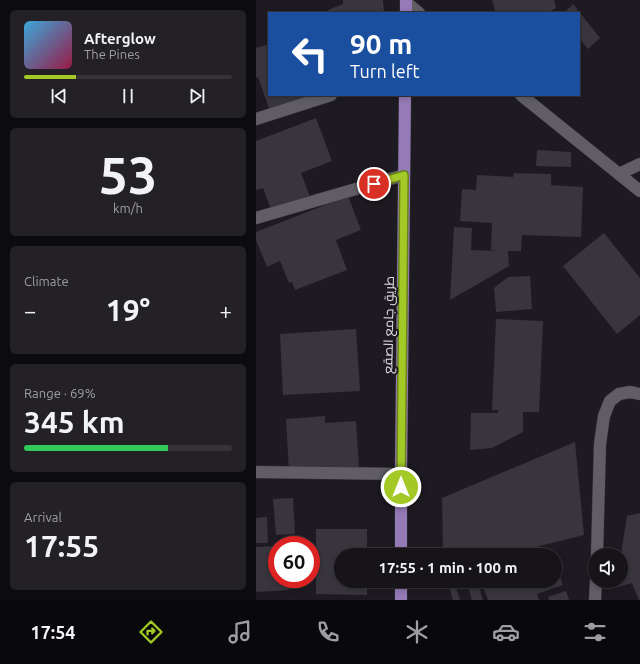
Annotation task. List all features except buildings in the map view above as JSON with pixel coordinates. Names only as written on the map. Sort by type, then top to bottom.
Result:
[{"type":"main road","name":"طريق جامع الصقع","points":[[401,548],[405,96]]},
{"type":"main road","points":[[401,588],[401,600]]},
{"type":"street","points":[[406,5],[417,12]]},
{"type":"street","points":[[256,118],[327,96]]},
{"type":"street","points":[[522,96],[640,191]]},
{"type":"street","points":[[619,174],[640,164]]},
{"type":"street","points":[[256,218],[404,175]]},
{"type":"street","points":[[597,548],[600,444],[604,416],[610,401],[619,394],[630,392],[640,394]]},
{"type":"street","points":[[256,472],[401,474]]},
{"type":"street","points":[[595,600],[596,588]]},
{"type":"route","points":[[374,184],[404,175],[401,487]]}]
